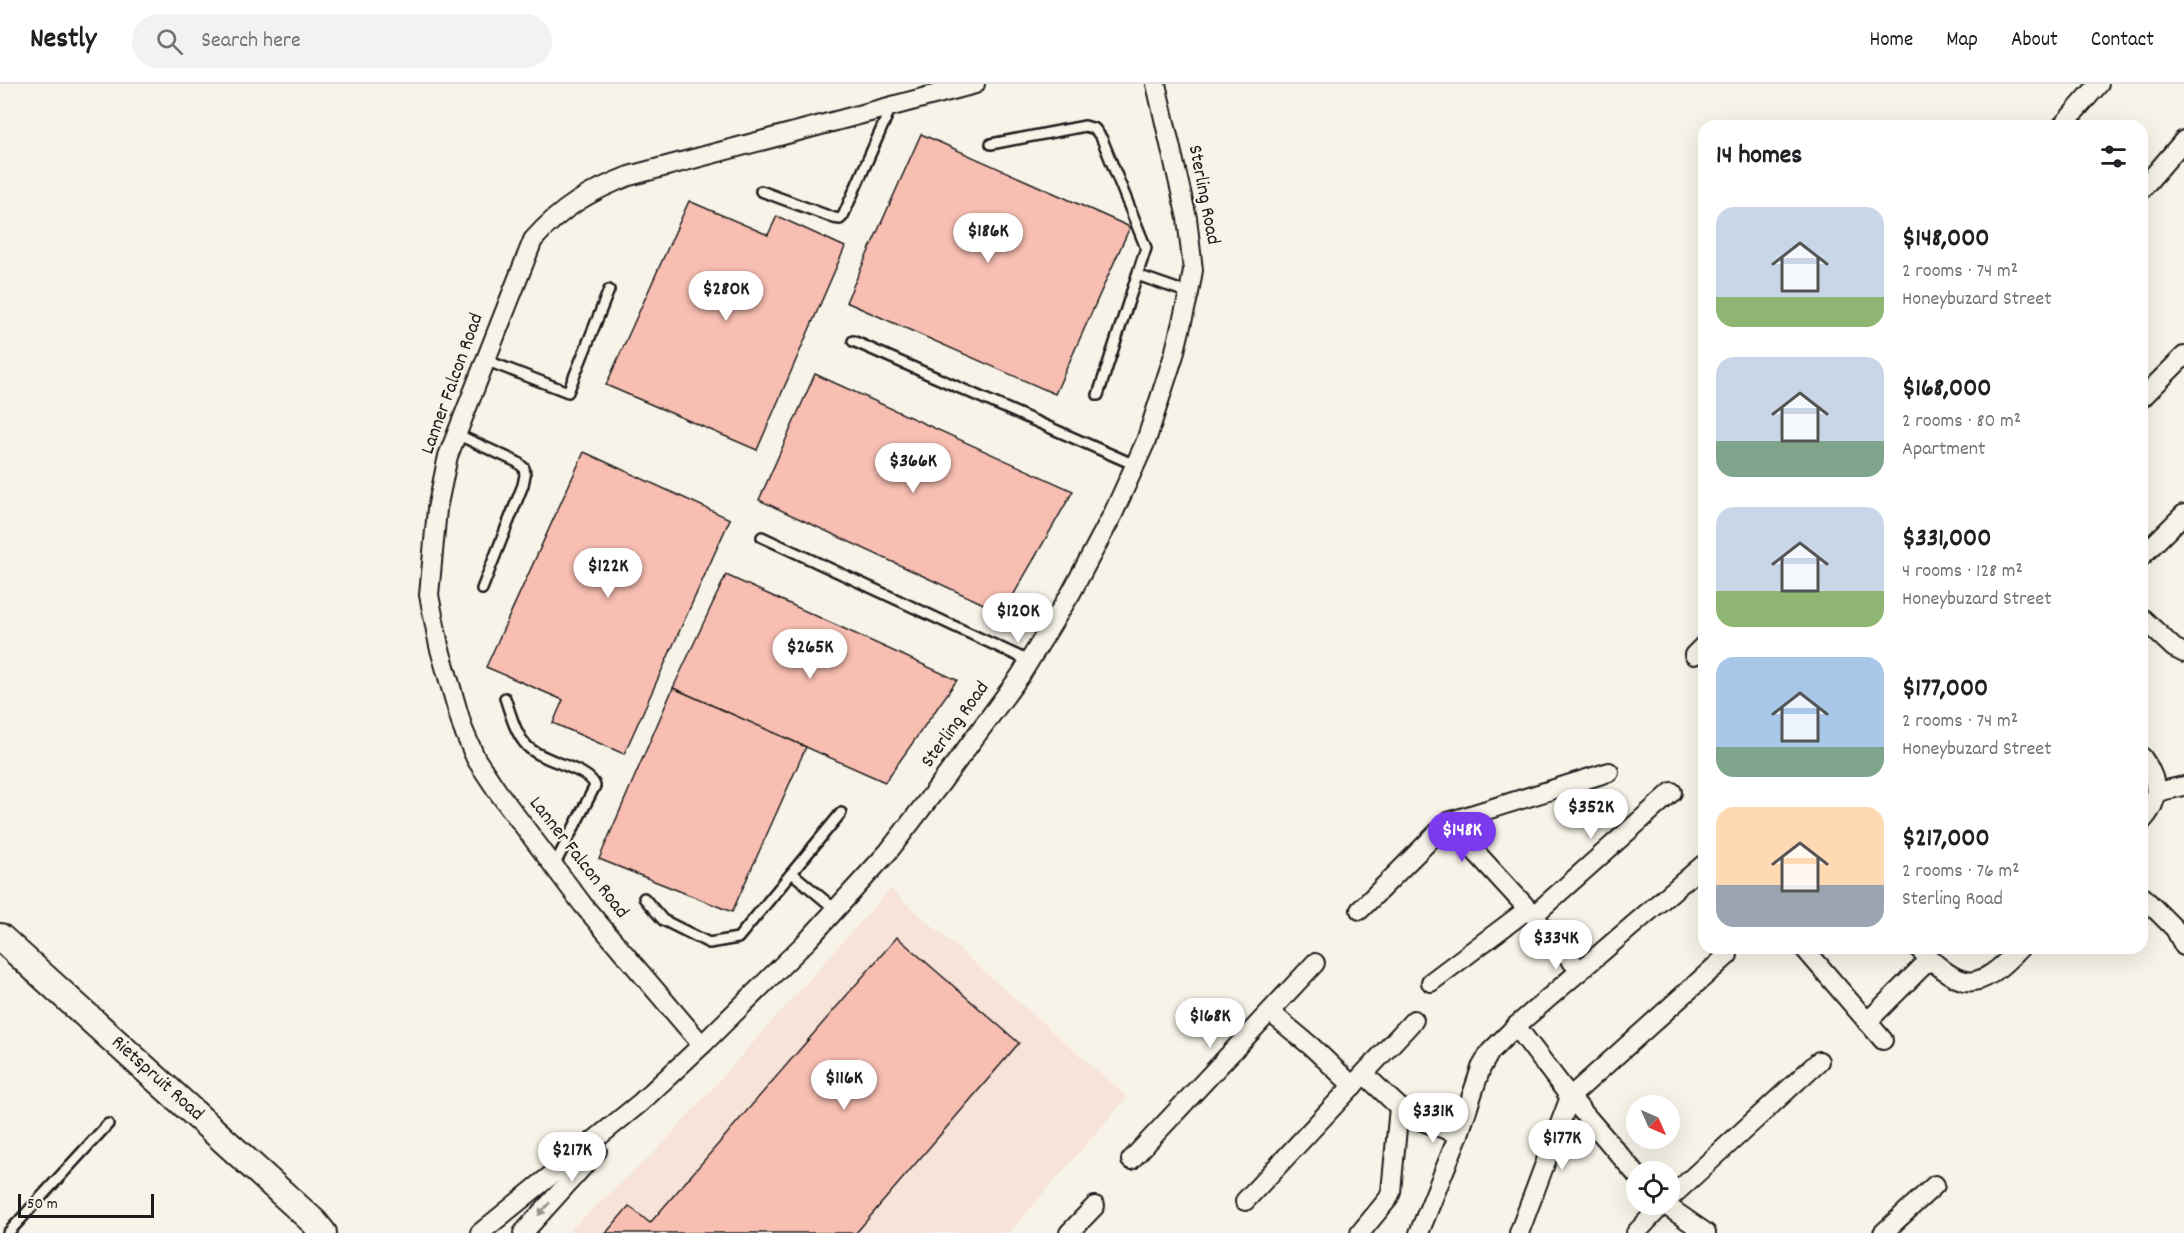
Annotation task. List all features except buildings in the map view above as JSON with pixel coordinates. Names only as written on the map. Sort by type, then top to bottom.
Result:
[{"type":"street","name":"Lanner Falcon Road","points":[[702,1046],[583,904],[498,792],[476,759],[463,729],[439,646],[429,595],[437,509],[448,456],[533,240],[550,220],[573,203],[604,186],[629,176],[975,84]]},
{"type":"street","name":"Sterling Road","points":[[480,1233],[640,1103],[702,1046],[836,910],[888,852],[941,783],[1029,661],[1071,593],[1113,514],[1157,411],[1189,293],[1192,270],[1187,218],[1156,84]]},
{"type":"street","points":[[2067,120],[2099,84]]},
{"type":"street","points":[[2148,182],[2184,140]]},
{"type":"street","points":[[2148,392],[2184,356]]},
{"type":"street","points":[[2148,549],[2184,514]]},
{"type":"street","points":[[2148,624],[2174,648],[2184,653]]},
{"type":"street","points":[[2148,765],[2157,792],[2154,804],[2148,812]]},
{"type":"street","points":[[1360,910],[1448,822],[1609,772]]},
{"type":"street","points":[[2157,792],[2184,786]]},
{"type":"street","points":[[1431,982],[1531,912],[1672,792]]},
{"type":"street","points":[[1448,822],[1531,912],[1580,971]]},
{"type":"street","points":[[1419,1233],[1459,1134],[1480,1068],[1490,1052],[1516,1026],[1698,869]]},
{"type":"street","points":[[2148,902],[2175,929],[2184,946]]},
{"type":"street","name":"Rietspruit Road","points":[[0,937],[318,1227],[339,1233]]},
{"type":"street","points":[[1809,954],[1883,1040]]},
{"type":"street","points":[[1868,1022],[1924,954],[1951,976],[1973,982],[1996,972],[2014,954]]},
{"type":"street","points":[[1519,1233],[1570,1097],[1728,955]]},
{"type":"street","points":[[1131,1160],[1315,963]]},
{"type":"street","points":[[1270,1012],[1312,1047],[1419,1120],[1459,1134]]},
{"type":"street","points":[[1245,1201],[1414,1020]]},
{"type":"street","points":[[1516,1026],[1570,1097],[1626,1162]]},
{"type":"street","points":[[1680,1189],[1819,1061]]},
{"type":"street","name":"Sterling Road","points":[[523,1233],[640,1103]]},
{"type":"street","points":[[1360,1233],[1388,1199],[1391,1192],[1399,1107]]},
{"type":"street","points":[[1882,1233],[1935,1185]]},
{"type":"street","points":[[1069,1233],[1095,1206]]},
{"type":"street","points":[[1636,1233],[1653,1215]]},
{"type":"street","points":[[1680,1215],[1706,1233]]},
{"type":"lane","points":[[760,191],[840,219],[891,107]]},
{"type":"lane","points":[[991,144],[1085,126],[1095,129],[1102,139],[1146,248],[1098,395]]},
{"type":"lane","points":[[1137,275],[1189,293]]},
{"type":"lane","points":[[485,360],[568,392],[609,291]]},
{"type":"lane","points":[[853,341],[1135,465]]},
{"type":"lane","points":[[456,434],[517,462],[524,468],[523,485],[482,589]]},
{"type":"lane","points":[[762,537],[1029,661]]},
{"type":"lane","points":[[505,698],[518,734],[528,746],[537,754],[590,777],[595,786],[554,866]]},
{"type":"lane","points":[[644,898],[663,920],[709,943],[738,938],[841,813]]},
{"type":"lane","points":[[792,873],[836,910]]},
{"type":"lane","points":[[8,1233],[108,1124]]},
{"type":"shaded area","points":[[890,889],[1127,1097],[1009,1233],[567,1233],[659,1148]]}]
